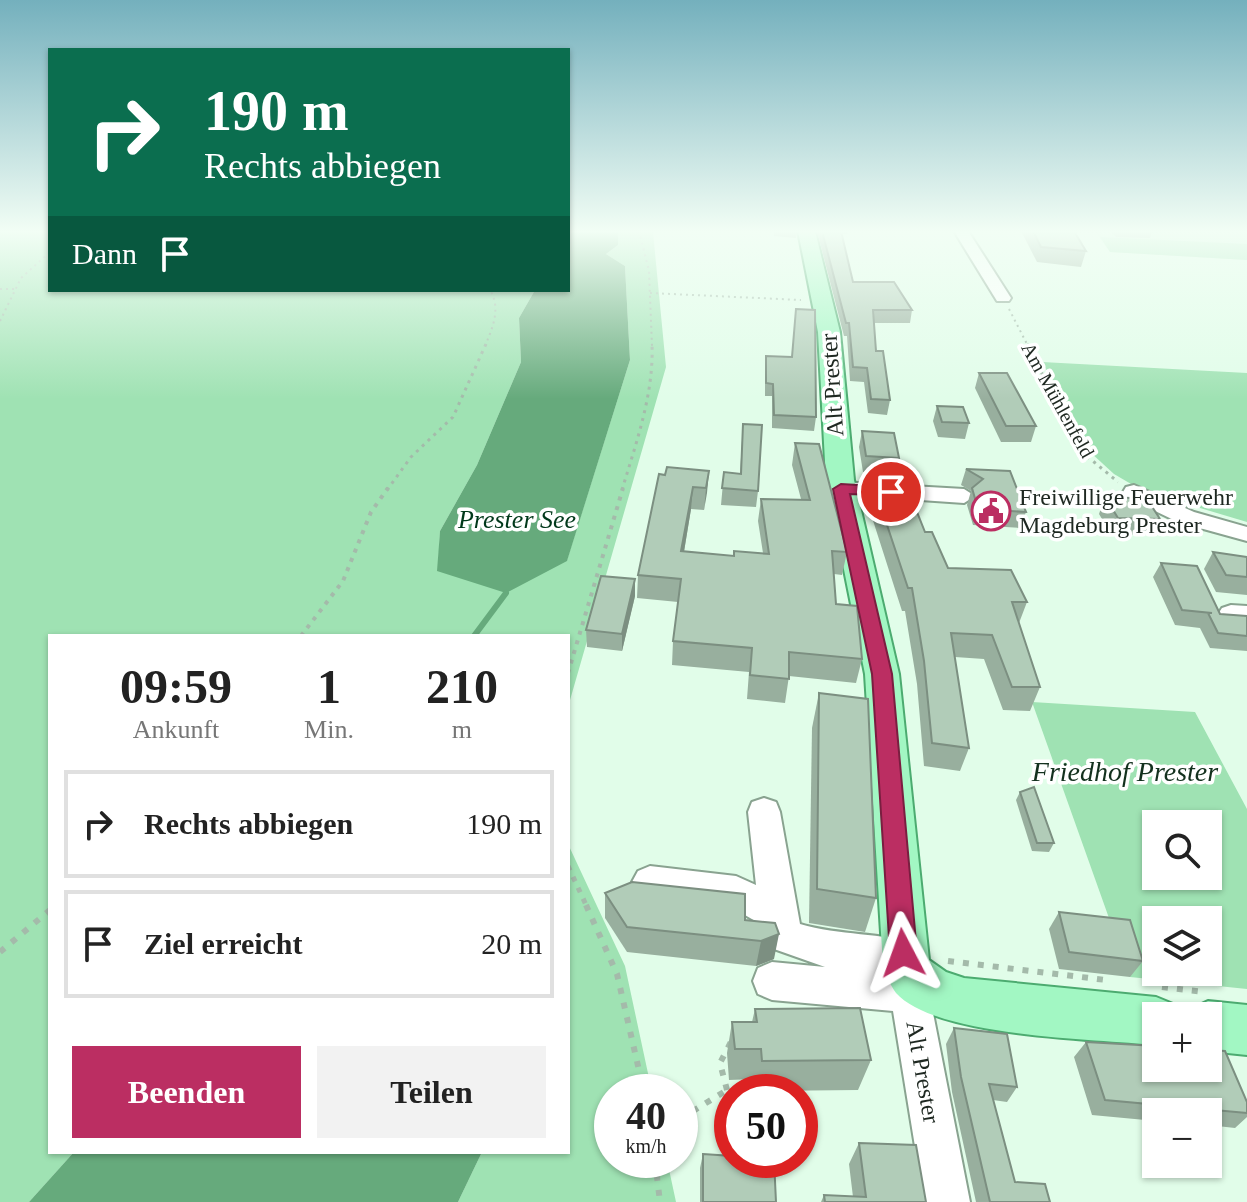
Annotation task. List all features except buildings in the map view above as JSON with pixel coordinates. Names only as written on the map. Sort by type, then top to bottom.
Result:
[{"type":"main road","name":"Alt Prester","points":[[820,287],[829,332],[841,489],[882,674],[909,976]]},
{"type":"main road","points":[[909,976],[942,996],[964,1002],[1142,1020]]},
{"type":"main road","points":[[1222,1027],[1247,1030]]},
{"type":"street","points":[[996,287],[1003,298]]},
{"type":"street","points":[[841,489],[964,496]]},
{"type":"street","points":[[1134,492],[1186,517],[1247,534]]},
{"type":"street","points":[[764,812],[778,915],[787,937],[909,976]]},
{"type":"street","points":[[650,882],[736,892],[778,915]]},
{"type":"street","points":[[772,981],[909,976]]},
{"type":"street","name":"Alt Prester","points":[[909,976],[947,1202]]},
{"type":"path","points":[[570,666],[643,420],[653,368],[649,287]]},
{"type":"path","points":[[0,289],[16,289],[0,321]]},
{"type":"path","points":[[303,634],[343,581],[371,512],[411,457],[453,417],[494,325],[496,300],[491,292]]},
{"type":"path","points":[[650,293],[823,301]]},
{"type":"path","name":"Am Mühlenfeld","points":[[1003,298],[1082,452],[1096,466],[1134,492]]},
{"type":"path","points":[[570,870],[617,974],[640,1074]]},
{"type":"path","points":[[0,952],[48,912]]},
{"type":"path","points":[[720,1074],[719,1062],[730,1040],[740,1033]]},
{"type":"path","points":[[657,1178],[660,1202]]},
{"type":"green space","points":[[0,287],[48,287],[48,292],[534,292],[519,318],[521,362],[477,465],[440,531],[438,571],[567,560],[630,360],[626,287],[658,287],[666,367],[570,700],[570,634],[48,634],[48,1154],[72,1154],[29,1202],[0,1202]]},
{"type":"green space","points":[[1042,362],[1247,373],[1247,522],[1143,491],[1114,474],[1090,452]]},
{"type":"green space","name":"Friedhof Prester","points":[[1032,702],[1195,712],[1247,809],[1247,989],[1218,986],[1222,986],[1222,906],[1142,906],[1142,978],[1130,977]]},
{"type":"green space","points":[[570,848],[625,966],[648,1074],[594,1074],[594,1178],[671,1178],[676,1202],[458,1202],[481,1154],[570,1154]]},
{"type":"water","name":"Prester See","points":[[570,287],[626,287],[630,360],[567,561],[506,593],[437,571],[440,531],[477,465],[521,362],[519,318],[534,292],[570,292]]},
{"type":"water","points":[[72,1154],[481,1154],[458,1202],[29,1202]]},
{"type":"waterway","points":[[475,634],[506,593]]},
{"type":"place","name":"Freiwillige Feuerwehr Magdeburg Prester","points":[[991,511]]},
{"type":"route","points":[[891,492],[841,489],[870,607],[882,674],[903,953]]}]
